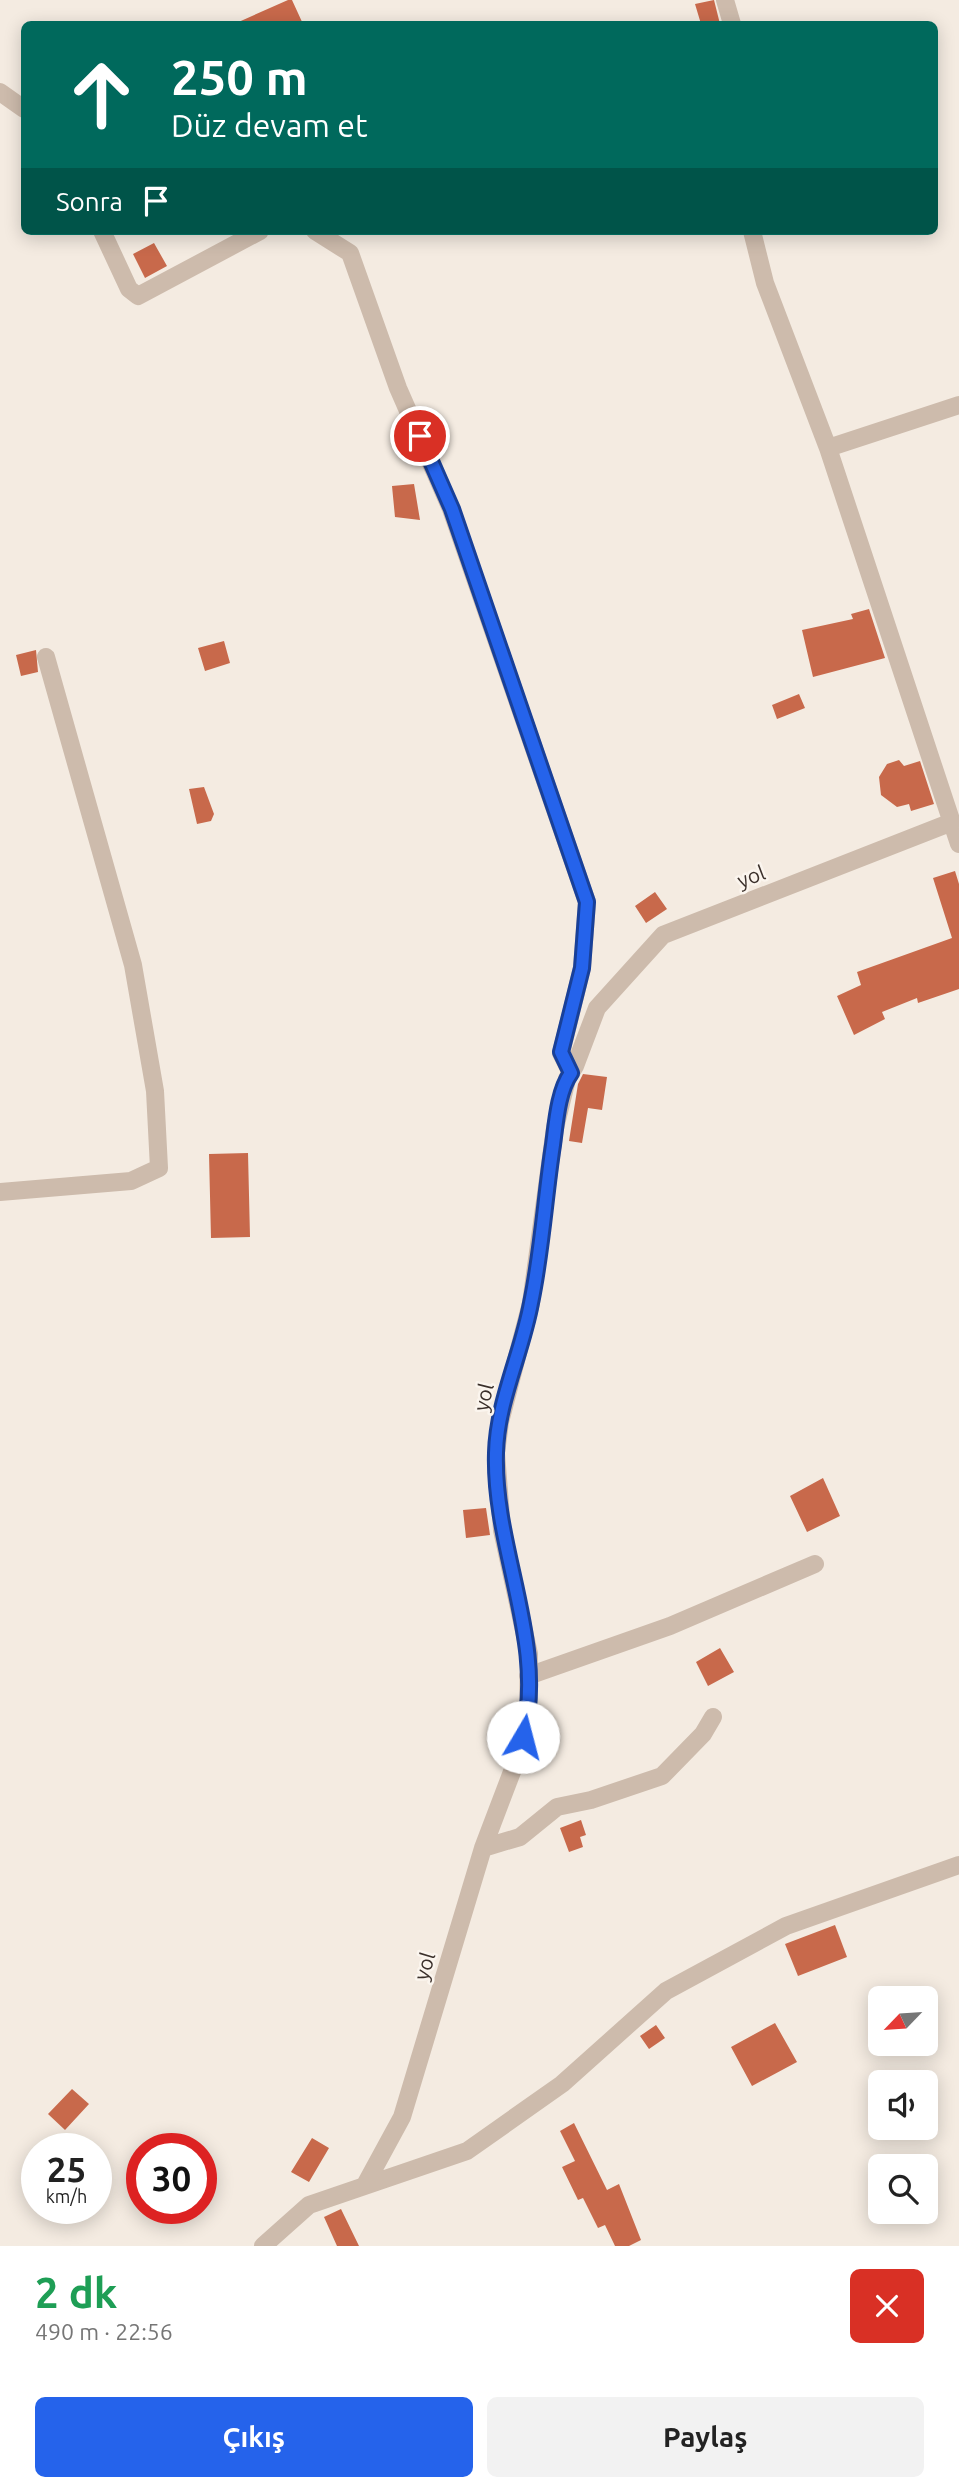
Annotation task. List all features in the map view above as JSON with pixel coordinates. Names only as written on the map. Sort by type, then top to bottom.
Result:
[{"type":"street","points":[[725,0],[731,21]]},
{"type":"street","points":[[0,92],[21,107]]},
{"type":"street","points":[[104,235],[129,289],[138,296],[252,235]]},
{"type":"street","points":[[321,235],[350,253],[398,388],[452,509],[587,902],[582,968],[561,1052],[571,1073]]},
{"type":"street","points":[[753,235],[765,283],[828,448],[959,844]]},
{"type":"street","points":[[828,448],[959,405]]},
{"type":"street","points":[[0,1192],[131,1181],[159,1168],[155,1091],[133,965],[46,657]]},
{"type":"street","name":"yol","points":[[365,2185],[402,2117],[483,1848],[519,1756],[528,1718],[528,1654],[502,1530],[496,1453],[500,1422],[531,1303],[555,1128],[571,1073],[597,1008],[663,935],[952,822]]},
{"type":"street","points":[[528,1676],[670,1626],[815,1564]]},
{"type":"street","points":[[483,1848],[520,1837],[557,1807],[591,1800],[662,1776],[703,1734],[713,1717]]},
{"type":"street","points":[[263,2246],[309,2205],[467,2151],[562,2084],[666,1991],[678,1984],[786,1926],[959,1865]]},
{"type":"building","points":[[292,0],[302,21],[241,21]]},
{"type":"building","points":[[714,0],[719,21],[700,21],[695,4]]},
{"type":"building","points":[[154,243],[167,266],[145,278],[133,254]]},
{"type":"building","points":[[414,484],[420,520],[395,517],[392,486]]},
{"type":"building","points":[[869,609],[885,658],[813,677],[802,630],[853,619],[851,614]]},
{"type":"building","points":[[224,641],[230,663],[205,671],[198,648]]},
{"type":"building","points":[[36,650],[38,672],[21,676],[16,655]]},
{"type":"building","points":[[799,694],[805,708],[777,719],[772,705]]},
{"type":"building","points":[[899,760],[904,766],[920,761],[934,804],[911,811],[909,804],[897,807],[881,795],[879,777],[887,764]]},
{"type":"building","points":[[204,787],[214,814],[211,821],[197,824],[189,789]]},
{"type":"building","points":[[955,871],[959,884],[959,989],[918,1003],[917,998],[882,1012],[885,1019],[854,1035],[837,996],[861,985],[857,972],[952,938],[933,878]]},
{"type":"building","points":[[655,892],[667,909],[646,923],[635,906]]},
{"type":"building","points":[[583,1074],[607,1077],[602,1110],[588,1108],[582,1143],[569,1141],[578,1084]]},
{"type":"building","points":[[248,1153],[250,1237],[211,1238],[209,1154]]},
{"type":"building","points":[[823,1478],[840,1516],[807,1532],[790,1496]]},
{"type":"building","points":[[486,1508],[490,1535],[466,1538],[463,1510]]},
{"type":"building","points":[[720,1648],[734,1672],[708,1686],[696,1662]]},
{"type":"building","points":[[581,1820],[586,1835],[580,1837],[583,1847],[569,1852],[560,1828]]},
{"type":"building","points":[[835,1925],[847,1957],[798,1976],[785,1944]]},
{"type":"building","points":[[775,2023],[797,2062],[752,2086],[731,2047]]},
{"type":"building","points":[[656,2025],[665,2038],[649,2049],[640,2036]]},
{"type":"building","points":[[72,2089],[89,2104],[65,2130],[48,2114]]},
{"type":"building","points":[[574,2123],[607,2190],[619,2184],[641,2240],[629,2246],[615,2246],[605,2225],[598,2228],[583,2198],[578,2200],[562,2167],[575,2161],[560,2131]]},
{"type":"building","points":[[312,2138],[329,2148],[309,2182],[291,2172]]},
{"type":"building","points":[[341,2209],[359,2246],[337,2246],[324,2217]]},
{"type":"route","points":[[420,436],[452,509],[587,902],[582,968],[561,1052],[571,1073],[567,1079],[555,1128],[531,1303],[500,1422],[496,1453],[502,1530],[528,1654],[528,1718],[523,1737]]}]
